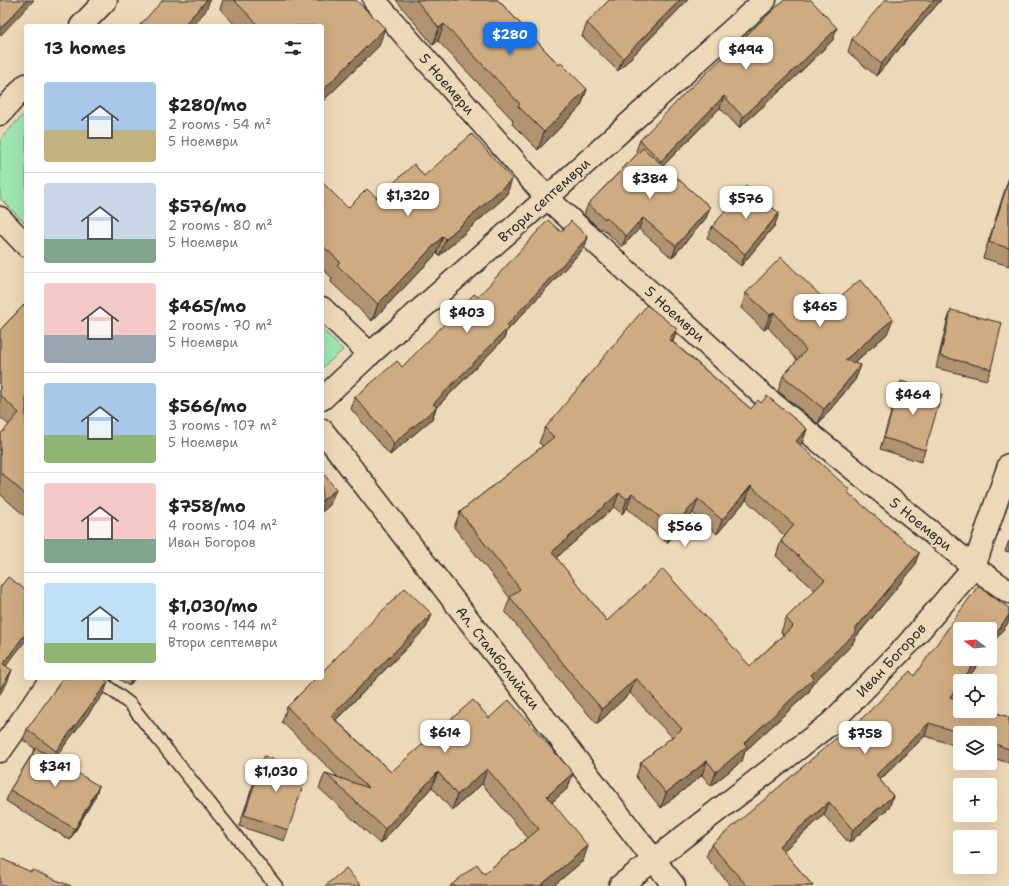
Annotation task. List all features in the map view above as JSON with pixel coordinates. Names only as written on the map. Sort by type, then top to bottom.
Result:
[{"type":"street","points":[[83,24],[106,0]]},
{"type":"street","name":"5 Ноември","points":[[374,0],[548,198],[766,398],[974,568],[1009,592]]},
{"type":"street","name":"Втори септември","points":[[324,397],[370,354],[548,198],[765,0]]},
{"type":"street","points":[[1,110],[24,87]]},
{"type":"street","points":[[0,218],[24,243]]},
{"type":"street","points":[[324,310],[370,354]]},
{"type":"street","name":"Ал. Стамболийски","points":[[324,433],[674,886]]},
{"type":"street","name":"Иван Богоров","points":[[620,886],[831,723],[908,646],[974,568],[1009,465]]},
{"type":"street","points":[[0,751],[51,680]]},
{"type":"lane","points":[[99,680],[130,704],[276,886]]},
{"type":"green space","points":[[24,114],[24,222],[0,198],[0,139]]},
{"type":"green space","points":[[324,331],[343,350],[324,366]]},
{"type":"building","points":[[0,0],[27,0],[0,29]]},
{"type":"building","points":[[163,0],[207,0],[185,24],[141,24]]},
{"type":"building","points":[[234,0],[356,0],[385,28],[324,89],[324,24],[257,24]]},
{"type":"building","points":[[416,0],[498,0],[559,65],[561,63],[587,89],[544,132],[518,106],[520,104],[444,24],[439,28]]},
{"type":"building","points":[[609,0],[680,0],[623,58],[587,23]]},
{"type":"building","points":[[784,0],[811,0],[837,28],[743,117],[724,96],[661,161],[640,140],[687,91]]},
{"type":"building","points":[[885,0],[934,0],[881,64],[852,39]]},
{"type":"building","points":[[472,134],[512,179],[446,239],[443,236],[378,304],[337,265],[340,262],[324,247],[324,184],[348,208],[367,189],[377,198],[414,164],[424,176]]},
{"type":"building","points":[[643,148],[710,207],[676,246],[643,218],[626,236],[606,217],[605,219],[588,204]]},
{"type":"building","points":[[1009,179],[1009,248],[989,242]]},
{"type":"building","points":[[746,186],[779,213],[745,254],[712,227]]},
{"type":"building","points":[[548,220],[561,232],[571,221],[588,237],[506,326],[508,328],[433,404],[437,407],[394,443],[355,397],[397,361],[402,367],[474,294],[478,297]]},
{"type":"building","points":[[781,257],[830,305],[860,280],[893,319],[845,360],[861,365],[824,409],[783,376],[806,350],[774,312],[770,315],[746,293]]},
{"type":"building","points":[[24,305],[24,493],[0,472],[0,435],[19,413],[0,395],[0,330]]},
{"type":"building","points":[[647,305],[677,329],[669,339],[751,409],[758,400],[761,403],[767,396],[807,429],[796,441],[850,490],[847,492],[919,553],[855,629],[857,631],[811,675],[814,678],[744,743],[747,746],[716,772],[707,761],[666,793],[641,762],[682,729],[636,678],[602,709],[579,683],[510,597],[520,589],[460,512],[554,437],[545,428]],"holes":[[[751,486],[794,525],[781,541],[825,580],[786,618],[793,626],[750,666],[663,569],[607,621],[552,552],[619,493],[627,499],[632,493],[672,528],[698,499],[722,520]]]},
{"type":"building","points":[[951,310],[1002,323],[991,369],[940,356]]},
{"type":"building","points":[[901,381],[942,394],[925,450],[884,438]]},
{"type":"building","points":[[324,474],[336,489],[324,499]]},
{"type":"building","points":[[8,577],[24,589],[24,636],[3,664],[12,670],[0,689],[0,587]]},
{"type":"building","points":[[978,586],[1009,608],[1009,615],[997,631],[997,622],[953,622],[953,666],[972,666],[967,674],[953,674],[953,693],[950,697],[953,698],[953,718],[997,718],[997,713],[1009,717],[1009,749],[997,745],[997,726],[953,726],[953,730],[929,723],[876,775],[893,796],[853,830],[829,802],[779,846],[813,886],[747,886],[711,845],[841,734],[843,737],[910,671],[914,676]]},
{"type":"building","points":[[405,588],[432,614],[331,716],[391,772],[473,700],[489,718],[509,700],[573,773],[547,796],[588,846],[540,886],[450,886],[477,864],[484,874],[539,829],[487,769],[457,795],[438,772],[385,829],[325,773],[369,788],[287,707],[314,680],[324,680],[324,670]]},
{"type":"building","points":[[62,680],[106,680],[108,682],[56,751],[27,729]]},
{"type":"building","points":[[36,748],[99,786],[75,829],[10,790]]},
{"type":"building","points":[[264,756],[308,771],[288,830],[244,815]]},
{"type":"building","points":[[0,858],[31,872],[32,870],[71,886],[0,886]]},
{"type":"building","points":[[346,868],[361,886],[325,886]]}]
